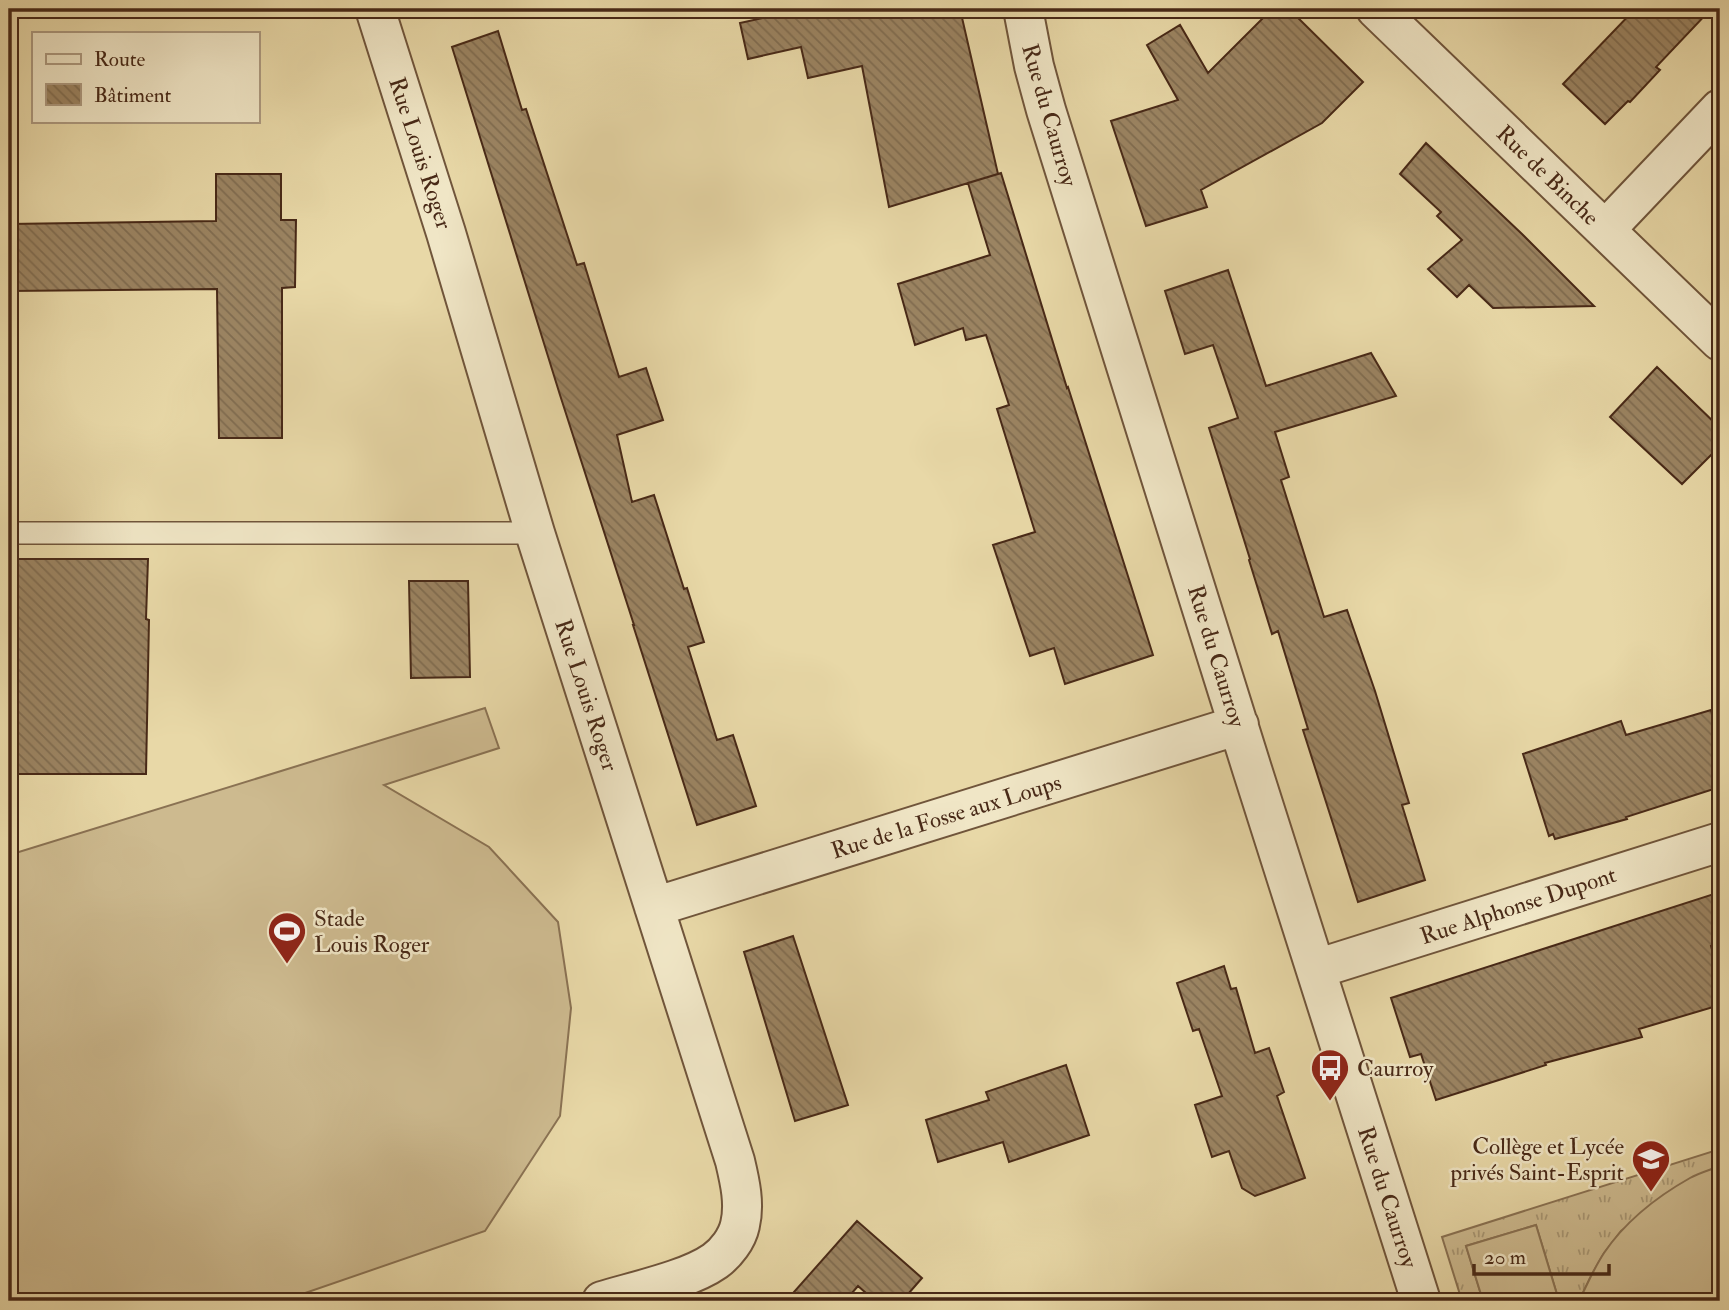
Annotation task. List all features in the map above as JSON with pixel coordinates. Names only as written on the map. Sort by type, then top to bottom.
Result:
[{"type":"street","name":"Rue Louis Roger","points":[[375,9],[446,233],[535,533],[740,1182],[743,1204],[740,1227],[729,1248],[715,1261],[690,1274],[602,1301]]},
{"type":"street","name":"Rue du Caurroy","points":[[1023,9],[1046,110],[1421,1301]]},
{"type":"street","name":"Rue de Binche","points":[[1376,9],[1720,341]]},
{"type":"street","points":[[1605,230],[1720,109]]},
{"type":"street","name":"Rue de la Fosse aux Loups","points":[[654,907],[1239,725]]},
{"type":"street","name":"Rue Alphonse Dupont","points":[[1316,969],[1720,842]]},
{"type":"lane","points":[[9,533],[535,533]]},
{"type":"green space","name":"Stade Louis Roger","points":[[485,708],[499,748],[384,785],[489,847],[558,922],[571,1008],[560,1116],[485,1231],[282,1301],[9,1301],[9,855]]},
{"type":"green space","points":[[1720,1149],[1720,1166],[1691,1178],[1621,1231],[1604,1253],[1579,1301],[1559,1301],[1536,1225],[1466,1246],[1483,1301],[1462,1301],[1442,1237]]},
{"type":"green space","points":[[1720,1166],[1720,1301],[1579,1301],[1604,1253],[1632,1220],[1678,1185]]},
{"type":"green space","points":[[1536,1225],[1559,1301],[1483,1301],[1466,1246]]},
{"type":"building","points":[[803,9],[960,9],[998,174],[889,207],[862,66],[808,78],[801,47],[748,59],[740,23]]},
{"type":"building","points":[[1272,9],[1289,9],[1363,82],[1322,123],[1201,190],[1207,207],[1146,226],[1111,121],[1178,100],[1147,45],[1180,25],[1208,73]]},
{"type":"building","points":[[1635,9],[1711,9],[1656,67],[1660,70],[1605,124],[1563,84]]},
{"type":"building","points":[[498,31],[522,110],[526,109],[577,265],[584,263],[619,377],[646,368],[663,420],[617,435],[632,502],[654,495],[704,642],[688,647],[717,740],[733,735],[756,806],[697,825],[452,47]]},
{"type":"building","points":[[1426,143],[1594,306],[1493,308],[1469,285],[1457,297],[1428,269],[1462,240],[1437,216],[1441,212],[1400,174]]},
{"type":"building","points":[[1001,173],[1153,655],[1065,684],[1054,648],[1030,656],[993,545],[1035,532],[997,409],[1009,405],[986,335],[966,340],[963,328],[915,345],[898,284],[990,255],[968,183]]},
{"type":"building","points":[[216,174],[281,174],[281,220],[296,220],[295,287],[282,288],[282,438],[219,438],[217,289],[9,291],[9,224],[216,221]]},
{"type":"building","points":[[1228,270],[1266,386],[1371,353],[1396,396],[1275,432],[1289,477],[1281,480],[1324,617],[1347,610],[1375,691],[1409,803],[1402,805],[1425,880],[1358,902],[1303,730],[1308,729],[1278,631],[1272,634],[1209,428],[1238,418],[1213,345],[1185,354],[1165,291]]},
{"type":"building","points":[[1657,367],[1720,428],[1720,446],[1682,484],[1610,417]]},
{"type":"building","points":[[9,559],[148,559],[146,774],[9,774]]},
{"type":"building","points":[[409,581],[468,581],[470,677],[411,678]]},
{"type":"building","points":[[1711,710],[1720,741],[1720,787],[1626,817],[1627,819],[1555,839],[1553,834],[1549,836],[1523,754],[1621,721],[1626,735]]},
{"type":"building","points":[[1720,892],[1720,943],[1711,946],[1720,980],[1720,1005],[1639,1029],[1642,1037],[1545,1063],[1546,1065],[1436,1100],[1421,1054],[1410,1057],[1391,998]]},
{"type":"building","points":[[793,936],[848,1105],[795,1121],[744,952]]},
{"type":"building","points":[[1224,966],[1231,989],[1236,988],[1255,1053],[1269,1048],[1284,1092],[1277,1096],[1305,1178],[1255,1196],[1242,1188],[1229,1151],[1212,1157],[1195,1105],[1222,1096],[1199,1029],[1193,1031],[1177,983]]},
{"type":"building","points":[[1066,1065],[1089,1135],[1009,1162],[1003,1142],[938,1162],[926,1120],[989,1100],[986,1092]]},
{"type":"building","points":[[857,1221],[922,1278],[902,1301],[875,1301],[858,1286],[845,1301],[786,1301]]},
{"type":"place","name":"Stade Louis Roger","points":[[287,965]]},
{"type":"place","name":"Caurroy","points":[[1330,1102]]},
{"type":"place","name":"Collège et Lycée privés Saint-Esprit","points":[[1651,1193]]}]
